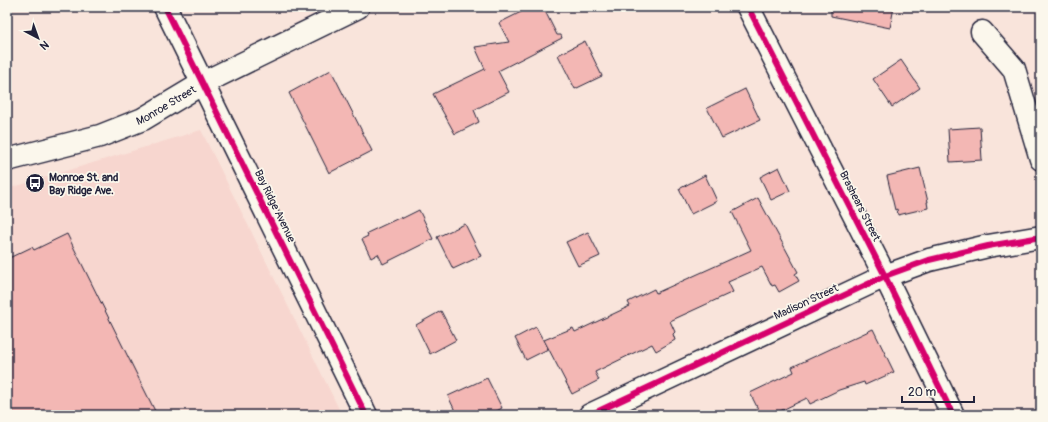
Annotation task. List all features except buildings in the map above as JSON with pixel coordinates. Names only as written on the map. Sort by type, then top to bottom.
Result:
[{"type":"street","name":"Bay Ridge Avenue","points":[[165,7],[366,415]]},
{"type":"street","name":"Monroe Street","points":[[7,160],[106,134],[143,119],[203,83],[358,7]]},
{"type":"street","name":"Brashears Street","points":[[748,7],[885,276],[953,415]]},
{"type":"street","points":[[982,32],[1014,69],[1041,159]]},
{"type":"street","name":"Madison Street","points":[[590,415],[885,276],[929,260],[988,246],[1041,237]]},
{"type":"shaded area","points":[[201,130],[342,415],[7,415],[7,189]]},
{"type":"cycle path","points":[[165,7],[366,415]]},
{"type":"cycle path","points":[[748,7],[885,276],[953,415]]},
{"type":"cycle path","points":[[590,415],[885,276],[929,260],[988,246],[1041,237]]},
{"type":"place","name":"Monroe St. and Bay Ridge Ave.","points":[[35,183]]}]
